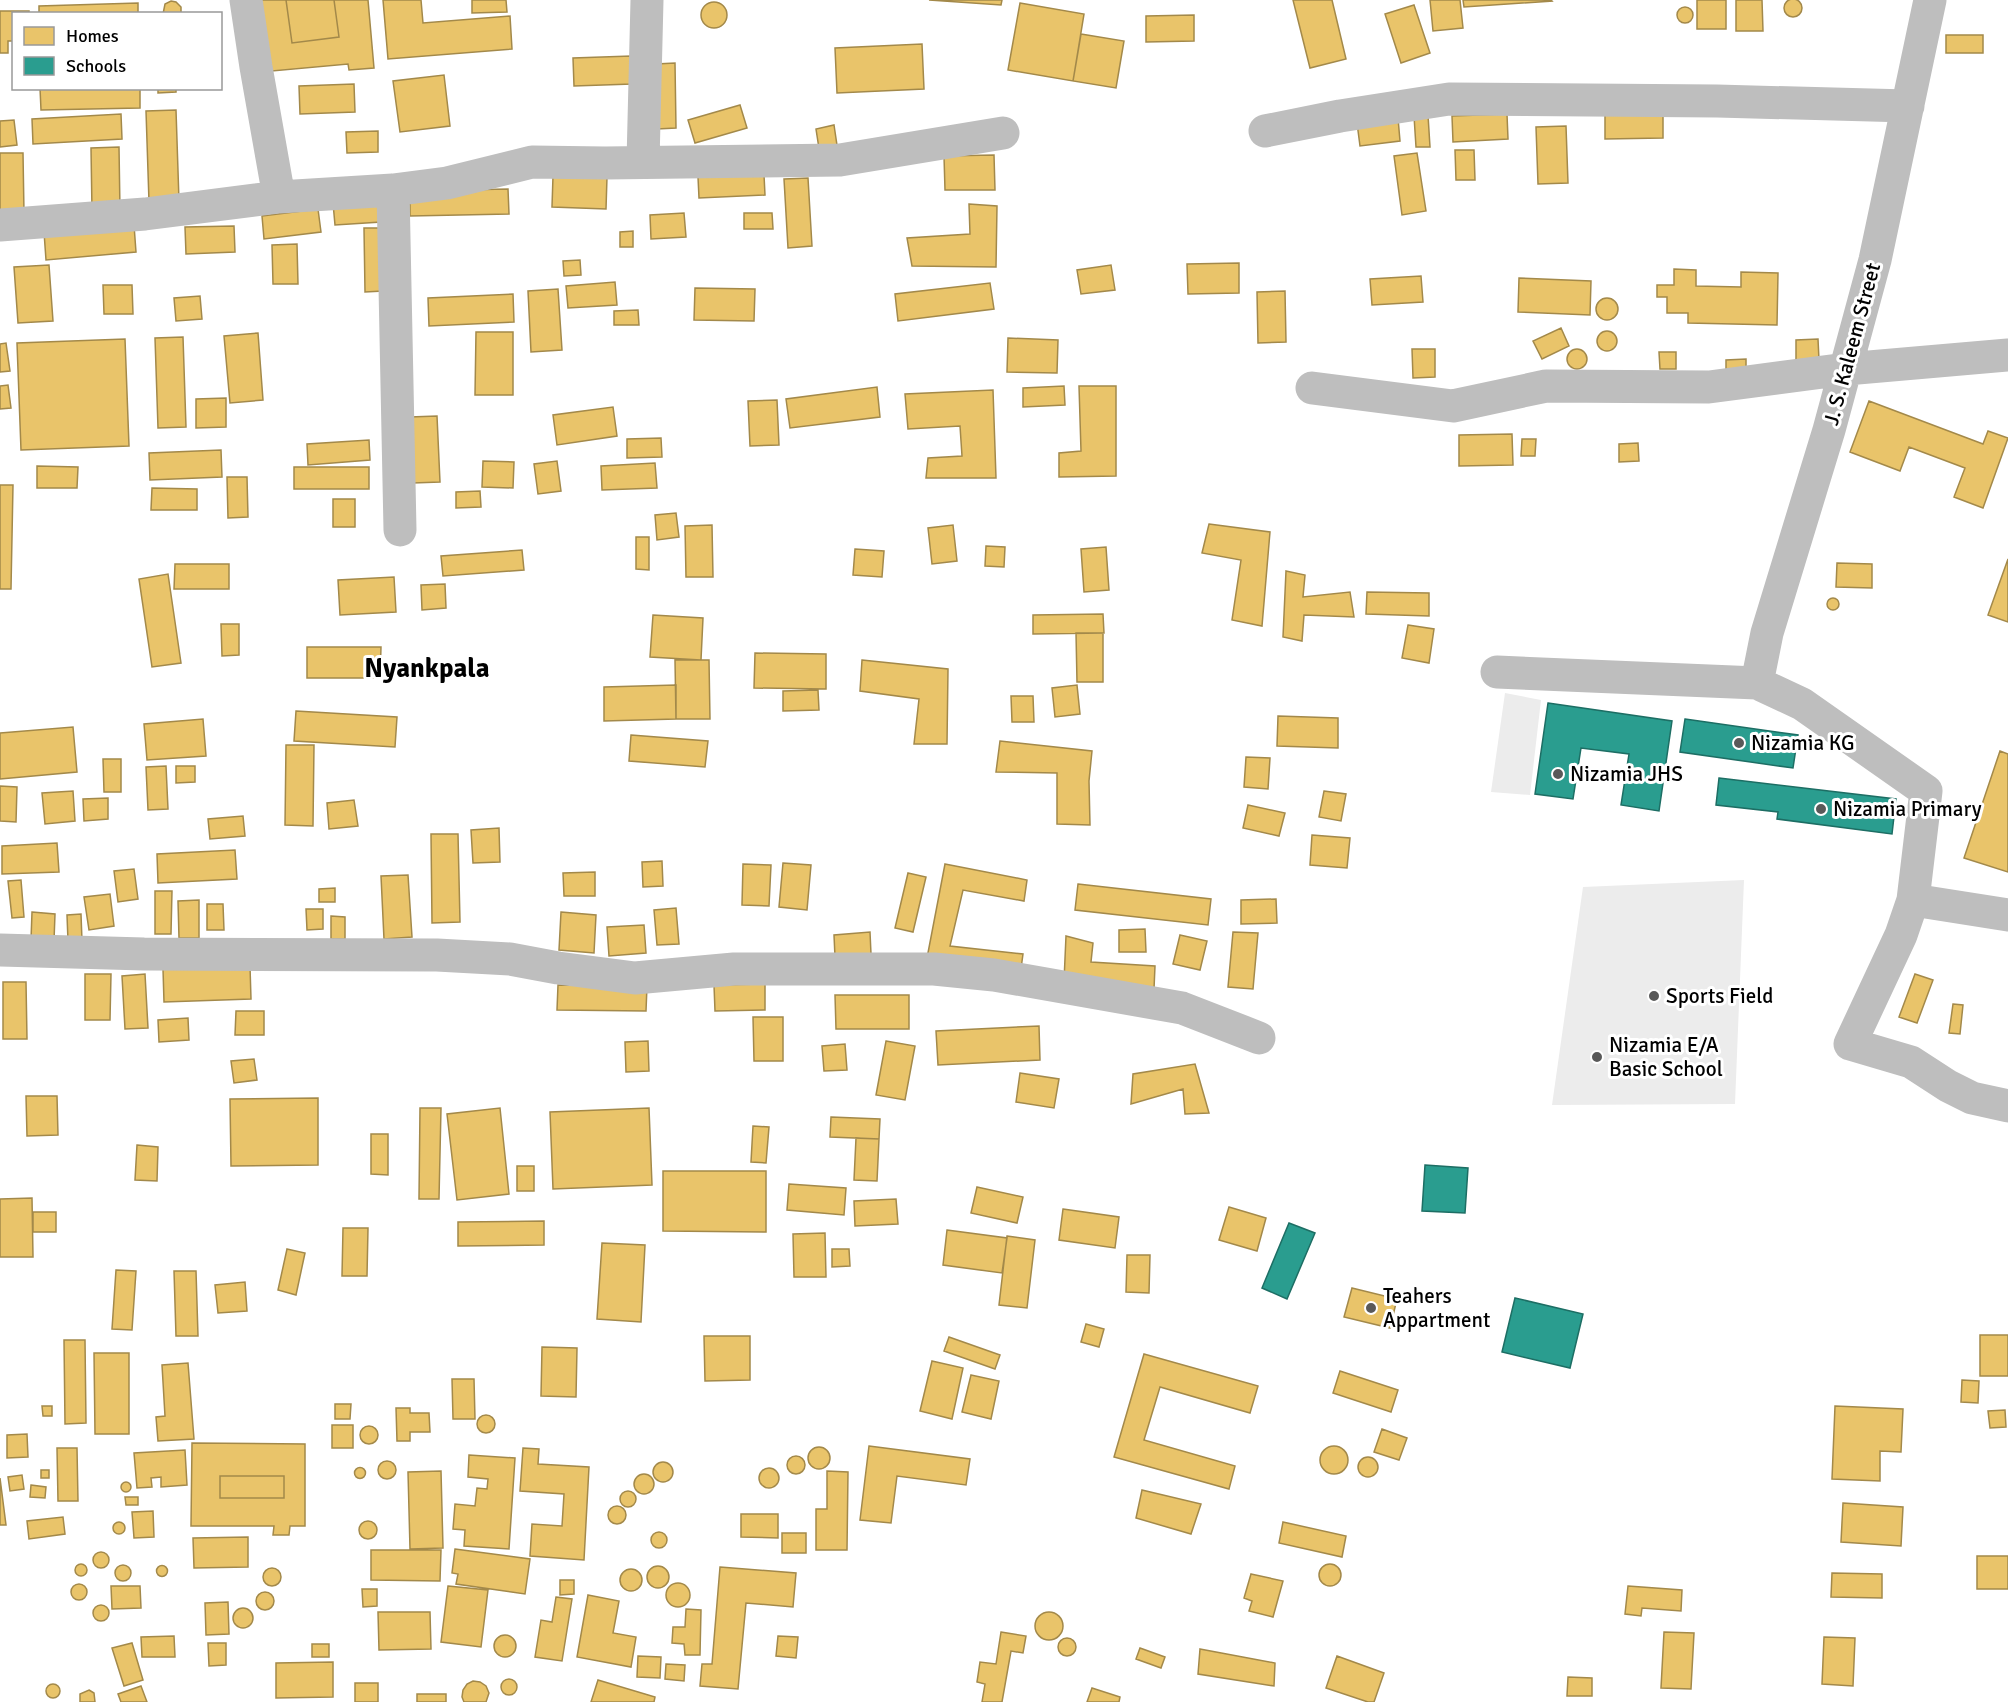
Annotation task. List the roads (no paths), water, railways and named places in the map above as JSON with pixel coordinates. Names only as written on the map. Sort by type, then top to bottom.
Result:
[{"type":"street","points":[[246,0],[279,197]]},
{"type":"street","points":[[644,162],[647,0]]},
{"type":"street","name":"J. S. Kaleem Street","points":[[1757,683],[1767,633],[1846,369],[1875,260],[1930,0]]},
{"type":"street","points":[[1265,131],[1340,116],[1449,99],[1717,101],[1908,106]]},
{"type":"street","points":[[0,225],[145,214],[279,197],[393,190],[447,183],[532,162],[840,160],[1003,132]]},
{"type":"street","points":[[393,190],[400,530]]},
{"type":"street","points":[[1312,388],[1453,406],[1546,386],[1709,387],[1846,369],[2008,355]]},
{"type":"street","points":[[1497,672],[1757,683],[1802,704],[1926,791],[1913,900],[1901,934],[1850,1044],[1911,1062],[1947,1086],[1972,1098],[2008,1106]]},
{"type":"street","points":[[1913,900],[2008,915]]},
{"type":"street","points":[[0,950],[144,954],[447,956],[510,959],[635,978],[734,969],[934,969],[994,975],[1182,1008],[1259,1038]]},
{"type":"place","name":"Nizamia KG","points":[[1739,743]]},
{"type":"place","name":"Nizamia JHS","points":[[1558,774]]},
{"type":"place","name":"Nizamia Primary","points":[[1821,809]]},
{"type":"place","name":"Sports Field","points":[[1654,996]]},
{"type":"place","name":"Nizamia E/A Basic School","points":[[1597,1057]]},
{"type":"place","name":"Teahers Appartment","points":[[1371,1308]]},
{"type":"district","name":"Nyankpala","points":[[427,668]]}]
